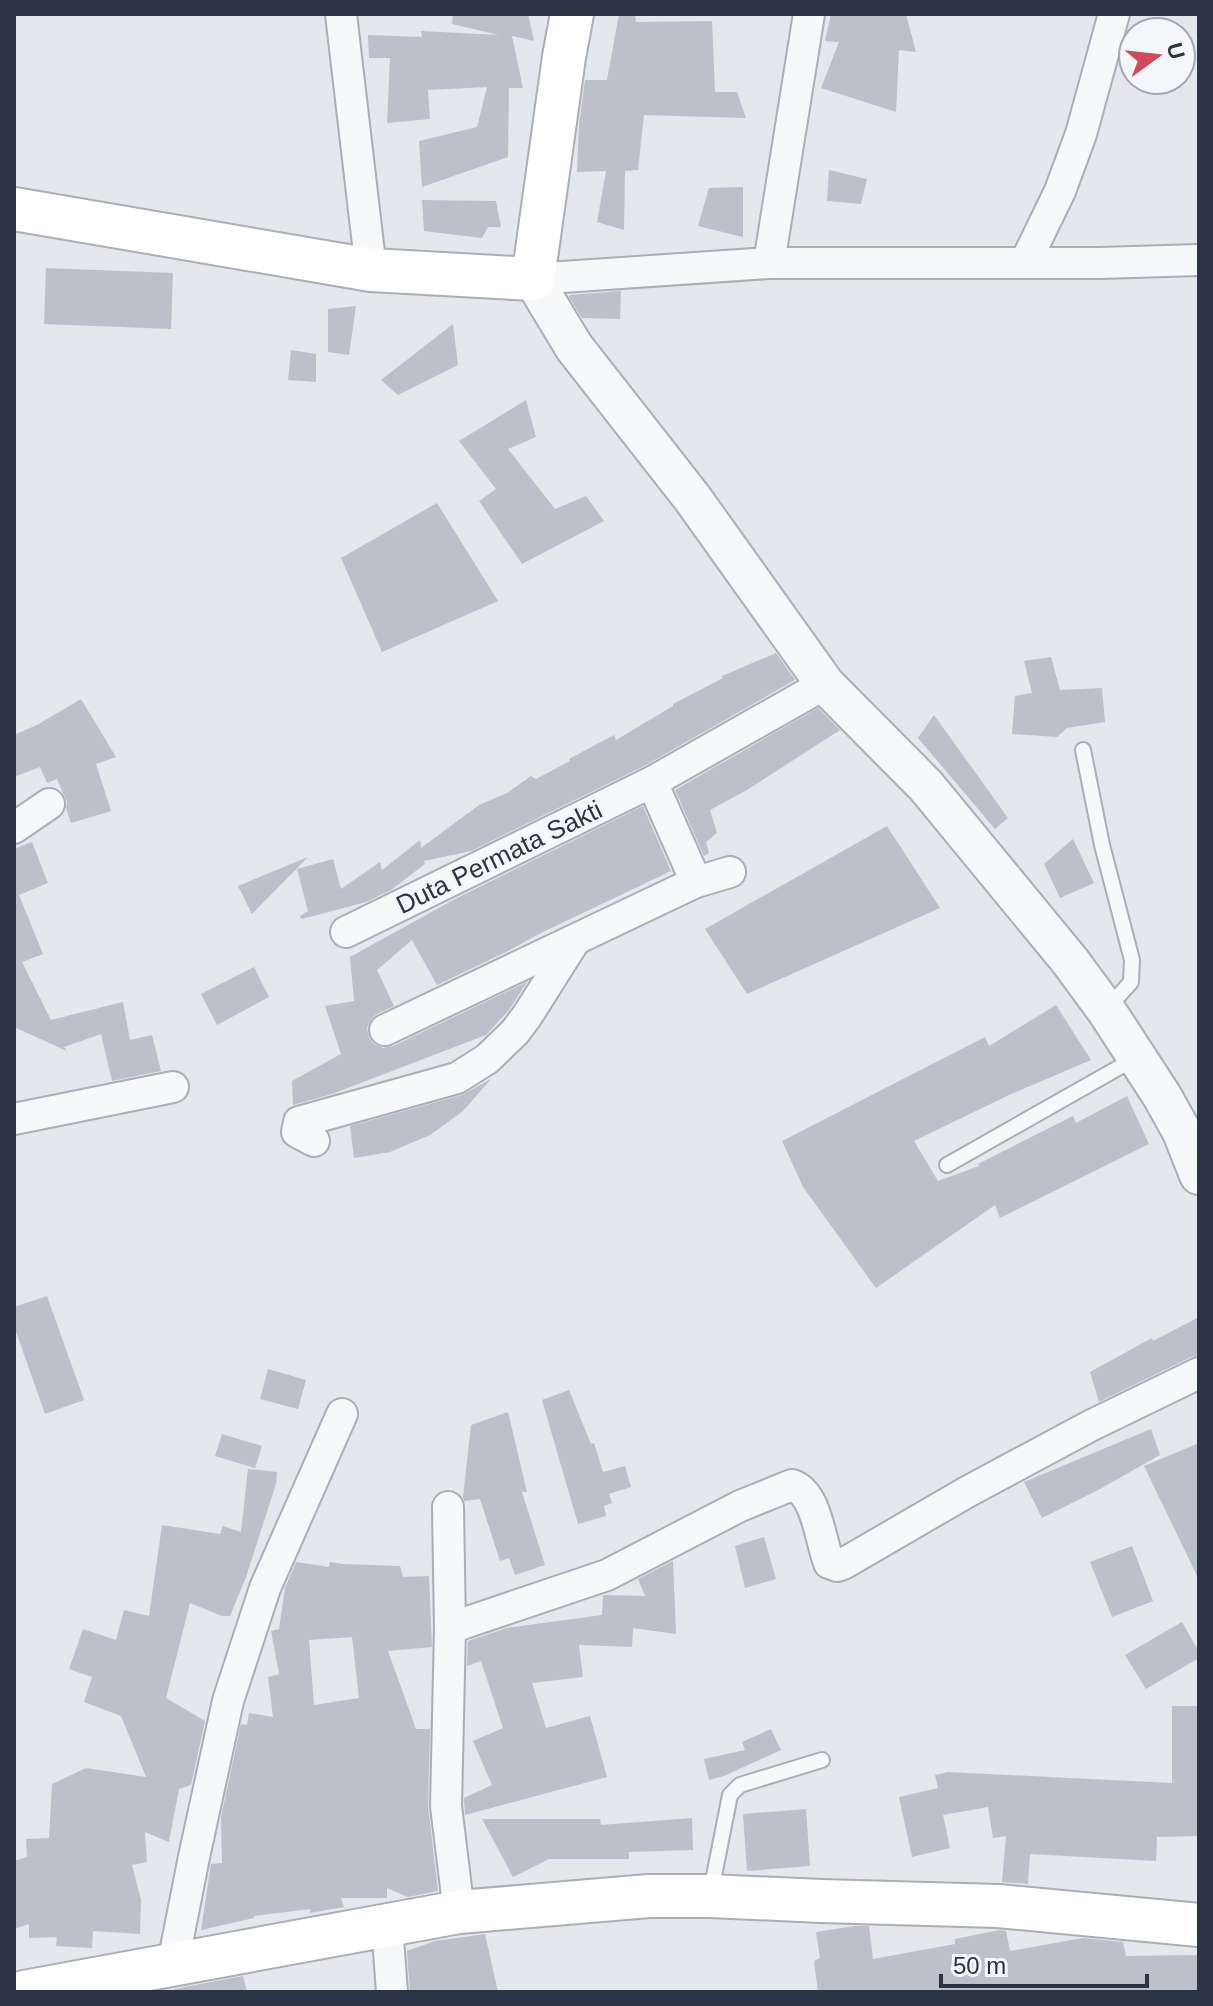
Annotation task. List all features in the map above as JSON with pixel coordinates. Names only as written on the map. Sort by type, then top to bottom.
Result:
[{"type":"main road","points":[[14,209],[371,270],[533,279],[572,14]]},
{"type":"main road","points":[[24,1992],[459,1912],[649,1896],[998,1906],[1199,1925]]},
{"type":"street","points":[[341,14],[371,270]]},
{"type":"street","points":[[769,263],[809,14]]},
{"type":"street","points":[[1025,263],[1060,191],[1081,134],[1114,14]]},
{"type":"street","points":[[1199,260],[769,263],[533,279],[574,347],[693,499],[825,684],[926,786],[1070,961],[1138,1057],[1182,1132],[1199,1175]]},
{"type":"street","name":"Duta Permata Sakti","points":[[346,932],[652,782],[825,684]]},
{"type":"street","points":[[652,782],[696,882]]},
{"type":"street","points":[[14,828],[49,804]]},
{"type":"street","points":[[385,1030],[696,882],[730,872]]},
{"type":"street","points":[[314,1141],[297,1132],[299,1122],[457,1078],[487,1059],[527,1016],[575,940]]},
{"type":"street","points":[[14,1119],[173,1087]]},
{"type":"street","points":[[450,1628],[607,1575],[740,1506],[792,1485],[800,1488],[812,1502],[829,1563],[837,1566],[843,1564],[1090,1426],[1199,1373]]},
{"type":"street","points":[[173,1963],[228,1701],[265,1588],[342,1414]]},
{"type":"street","points":[[448,1507],[450,1628],[446,1806],[459,1912]]},
{"type":"street","points":[[387,1925],[392,1992]]},
{"type":"lane","points":[[1083,750],[1102,845],[1132,960],[1131,982],[1106,1010]]},
{"type":"lane","points":[[947,1165],[1138,1057]]},
{"type":"lane","points":[[710,1896],[730,1795],[740,1785],[822,1760]]},
{"type":"building","points":[[453,14],[528,14],[534,41],[512,36],[523,88],[509,88],[508,157],[422,187],[419,141],[477,127],[487,87],[428,90],[430,119],[387,123],[390,58],[369,58],[368,35],[422,37],[421,31],[499,35],[452,24]]},
{"type":"building","points":[[619,14],[635,14],[636,22],[712,21],[715,92],[737,92],[746,118],[644,115],[638,170],[625,171],[624,230],[597,222],[606,171],[577,172],[585,80],[607,80]]},
{"type":"building","points":[[831,14],[906,14],[916,52],[899,50],[896,112],[821,88],[839,42],[825,41]]},
{"type":"building","points":[[829,170],[867,179],[861,204],[827,201]]},
{"type":"building","points":[[743,187],[743,237],[698,226],[709,188]]},
{"type":"building","points":[[422,200],[496,201],[501,227],[488,227],[482,238],[424,231]]},
{"type":"building","points":[[46,268],[173,273],[171,329],[44,324]]},
{"type":"building","points":[[621,291],[620,319],[582,318],[569,297],[570,295]]},
{"type":"building","points":[[356,306],[349,355],[328,352],[328,309]]},
{"type":"building","points":[[453,324],[458,365],[398,395],[381,380]]},
{"type":"building","points":[[291,350],[316,354],[316,382],[288,380]]},
{"type":"building","points":[[526,400],[536,437],[508,449],[555,509],[586,496],[604,521],[522,564],[479,501],[496,489],[459,441]]},
{"type":"building","points":[[437,503],[498,601],[382,652],[341,558]]},
{"type":"building","points":[[776,653],[795,680],[644,766],[471,851],[424,861],[425,864],[391,890],[366,902],[302,919],[300,916],[308,911],[297,869],[333,859],[341,889],[380,862],[382,870],[420,840],[421,848],[479,805],[507,793],[531,776],[536,779],[614,735],[616,740],[722,676]]},
{"type":"building","points":[[1051,657],[1060,690],[1102,688],[1105,722],[1067,728],[1057,737],[1012,734],[1015,696],[1032,693],[1024,661]]},
{"type":"building","points":[[81,699],[116,757],[96,764],[111,811],[71,823],[67,802],[57,779],[47,783],[40,767],[14,777],[14,735]]},
{"type":"building","points":[[818,708],[840,730],[710,810],[717,833],[706,842],[709,853],[704,856],[675,790]]},
{"type":"building","points":[[934,715],[1008,818],[995,829],[918,738]]},
{"type":"building","points":[[643,806],[671,871],[437,985],[412,940],[377,970],[394,1006],[377,1014],[367,1028],[369,1038],[383,1048],[527,982],[509,1010],[486,1035],[332,1094],[293,1105],[292,1081],[341,1054],[325,1006],[354,1001],[350,957],[455,899]]},
{"type":"building","points":[[887,826],[940,908],[747,994],[705,929]]},
{"type":"building","points":[[1073,839],[1094,883],[1060,898],[1044,864]]},
{"type":"building","points":[[32,842],[48,883],[19,895],[43,954],[22,962],[51,1020],[123,1002],[130,1040],[152,1035],[161,1071],[112,1081],[101,1034],[64,1047],[67,1051],[14,1027],[14,849]]},
{"type":"building","points":[[308,857],[252,914],[238,886]]},
{"type":"building","points":[[254,967],[269,997],[217,1025],[201,994]]},
{"type":"building","points":[[1056,1005],[1091,1060],[914,1141],[938,1181],[979,1166],[1073,1116],[1076,1123],[1127,1096],[1149,1144],[1000,1218],[995,1205],[876,1288],[803,1187],[782,1141],[985,1037],[989,1046]]},
{"type":"building","points":[[491,1079],[463,1111],[430,1135],[390,1152],[354,1158],[350,1126],[462,1095]]},
{"type":"building","points":[[47,1296],[84,1400],[45,1414],[14,1326],[14,1307]]},
{"type":"building","points":[[1199,1317],[1199,1355],[1099,1402],[1090,1372],[1152,1338],[1153,1341]]},
{"type":"building","points":[[268,1369],[306,1380],[298,1409],[260,1399]]},
{"type":"building","points":[[569,1390],[591,1444],[594,1443],[603,1472],[625,1466],[631,1487],[609,1494],[612,1503],[604,1506],[606,1516],[578,1524],[542,1400]]},
{"type":"building","points":[[508,1412],[527,1492],[522,1492],[545,1565],[515,1575],[509,1558],[500,1561],[480,1499],[464,1501],[463,1497],[471,1425]]},
{"type":"building","points":[[1151,1429],[1160,1455],[1042,1518],[1024,1482]]},
{"type":"building","points":[[222,1434],[262,1446],[255,1468],[215,1456]]},
{"type":"building","points":[[1199,1443],[1199,1580],[1144,1466]]},
{"type":"building","points":[[248,1469],[277,1472],[276,1484],[230,1616],[222,1616],[190,1603],[166,1698],[205,1721],[191,1785],[179,1789],[169,1842],[145,1832],[147,1862],[132,1865],[141,1900],[140,1934],[93,1931],[92,1948],[56,1946],[57,1937],[29,1938],[29,1924],[14,1929],[14,1861],[27,1857],[26,1839],[49,1838],[52,1784],[86,1768],[146,1777],[121,1716],[84,1702],[92,1677],[69,1669],[83,1629],[116,1640],[124,1610],[149,1616],[162,1525],[220,1534],[223,1526],[241,1532]]},
{"type":"building","points":[[764,1537],[776,1579],[745,1588],[735,1546]]},
{"type":"building","points":[[1132,1546],[1153,1601],[1112,1617],[1090,1562]]},
{"type":"building","points":[[673,1561],[676,1634],[633,1628],[632,1647],[579,1645],[583,1677],[532,1683],[546,1728],[590,1716],[607,1777],[465,1815],[464,1798],[492,1785],[473,1741],[503,1728],[481,1661],[467,1666],[468,1641],[507,1628],[602,1615],[603,1595],[645,1596],[638,1579]]},
{"type":"building","points":[[296,1562],[329,1567],[330,1562],[400,1566],[403,1577],[429,1576],[432,1647],[388,1651],[416,1729],[430,1729],[428,1806],[438,1891],[408,1897],[387,1888],[387,1898],[341,1898],[344,1907],[310,1913],[310,1909],[254,1916],[201,1930],[211,1864],[222,1863],[221,1817],[241,1724],[247,1725],[249,1713],[273,1717],[268,1677],[279,1674],[271,1631],[279,1629],[285,1588]],"holes":[[[352,1637],[359,1698],[314,1705],[309,1640]]]},
{"type":"building","points":[[1182,1622],[1199,1652],[1199,1658],[1146,1689],[1125,1655]]},
{"type":"building","points":[[1172,1706],[1199,1706],[1199,1836],[1157,1837],[1156,1861],[1030,1854],[1028,1884],[1002,1882],[1006,1836],[993,1838],[988,1807],[943,1815],[950,1848],[912,1857],[899,1797],[938,1788],[935,1775],[948,1772],[1172,1783]]},
{"type":"building","points":[[771,1729],[781,1750],[709,1780],[704,1759],[745,1750],[742,1742]]},
{"type":"building","points":[[806,1809],[810,1866],[747,1871],[743,1814]]},
{"type":"building","points":[[692,1818],[693,1850],[629,1852],[629,1859],[549,1859],[513,1877],[482,1819],[600,1819],[601,1825]]},
{"type":"building","points":[[869,1926],[873,1959],[955,1944],[955,1939],[1000,1930],[1006,1931],[1010,1951],[1083,1938],[1123,1942],[1126,1956],[1199,1955],[1199,1992],[818,1992],[814,1961],[820,1958],[816,1932]]},
{"type":"building","points":[[485,1934],[498,1992],[410,1992],[407,1951],[435,1941]]},
{"type":"building","points":[[243,1976],[247,1992],[174,1992],[174,1989]]}]
